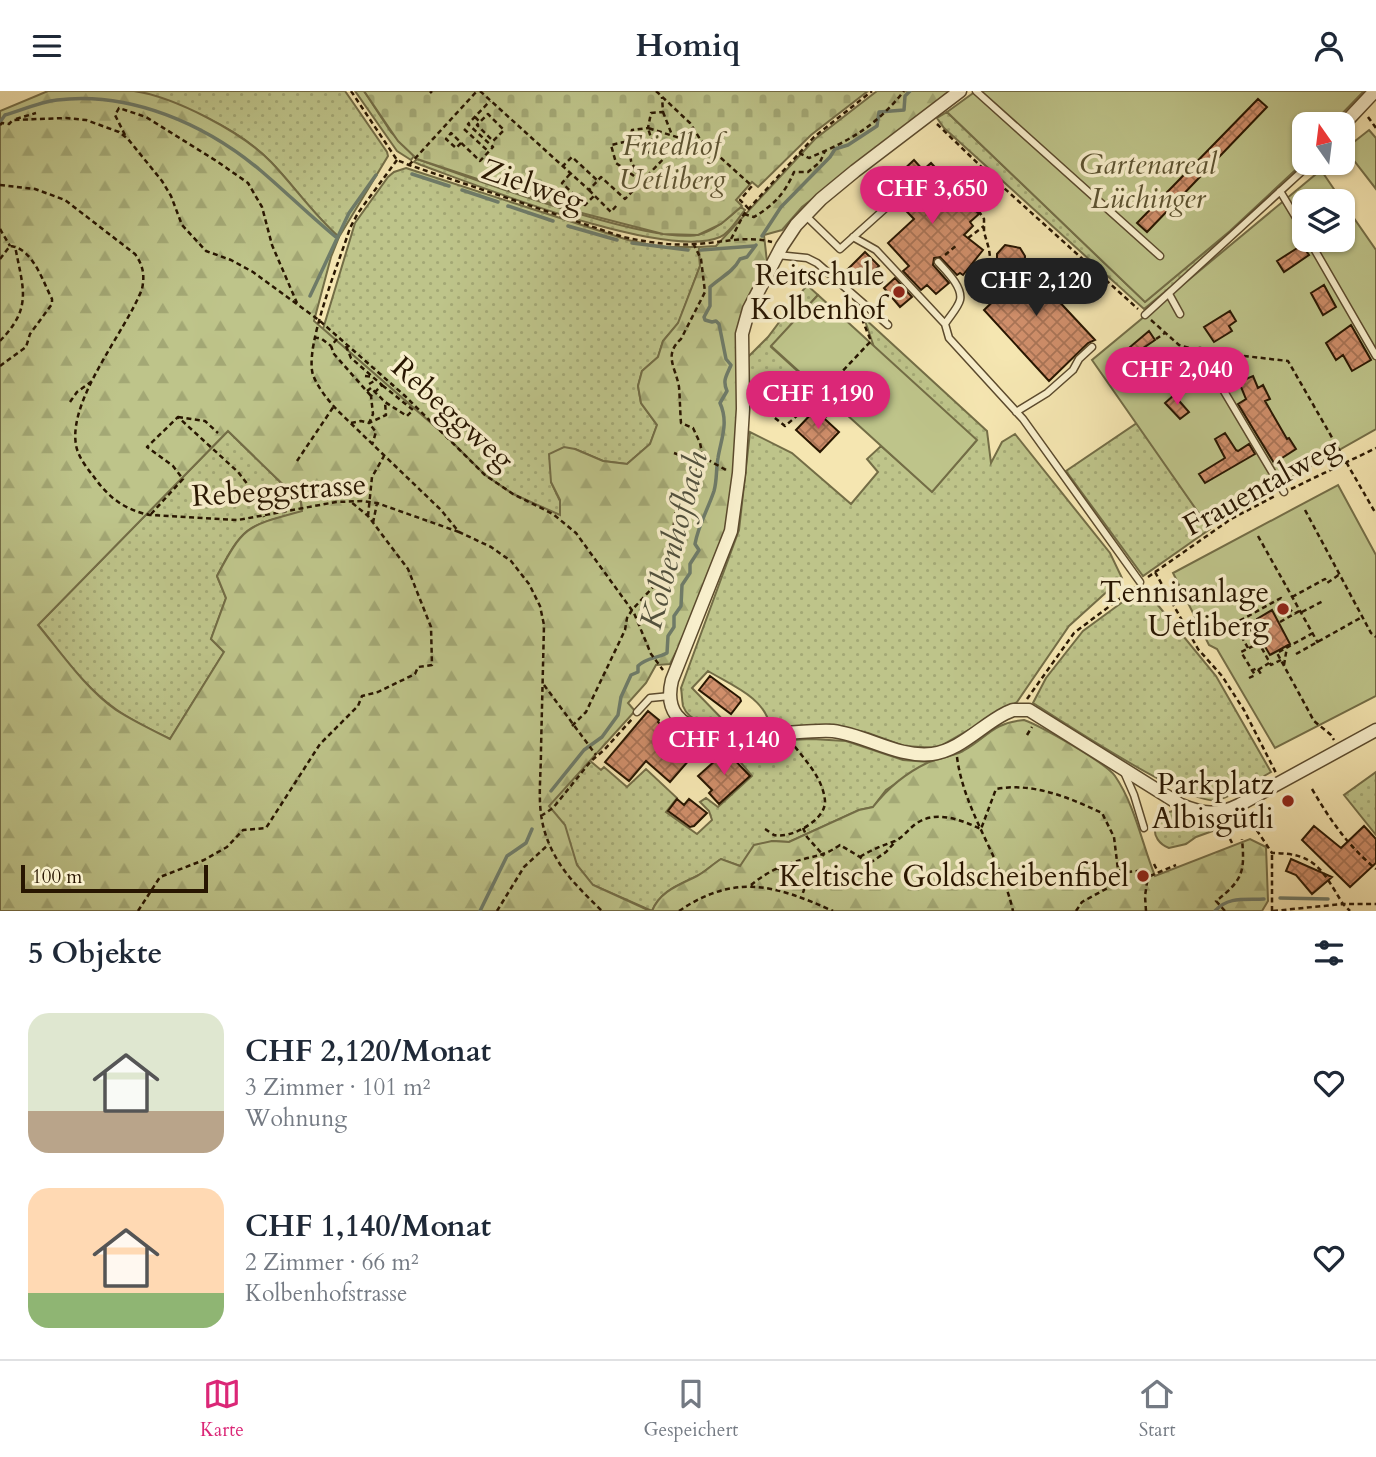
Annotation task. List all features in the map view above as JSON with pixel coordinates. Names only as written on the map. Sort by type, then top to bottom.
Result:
[{"type":"street","points":[[960,91],[855,171],[805,215],[779,250],[749,309],[742,334],[739,483],[731,531],[676,671],[670,696],[676,715],[697,730],[732,735],[819,730],[850,734],[922,755],[955,747],[996,718],[1021,709],[1035,713],[1181,805],[1200,813],[1217,814],[1228,811],[1376,730]]},
{"type":"street","points":[[1355,112],[1375,91]]},
{"type":"lane","points":[[976,91],[1160,256]]},
{"type":"lane","points":[[1145,315],[1298,175]]},
{"type":"lane","points":[[1280,191],[1292,211]]},
{"type":"lane","points":[[805,215],[840,249],[890,205]]},
{"type":"lane","points":[[853,237],[876,250],[944,324],[949,338],[1023,419],[1140,582]]},
{"type":"lane","points":[[779,250],[813,260],[888,325]]},
{"type":"lane","points":[[1316,252],[1376,356]]},
{"type":"lane","points":[[938,262],[958,289],[960,301],[944,324]]},
{"type":"lane","points":[[1169,294],[1180,314]]},
{"type":"lane","points":[[1016,412],[1047,393],[1073,370],[1079,359],[1092,347]]},
{"type":"lane","points":[[1200,351],[1284,492]]},
{"type":"lane","points":[[637,712],[650,698],[670,696]]},
{"type":"lane","points":[[1121,768],[1134,795],[1144,828]]},
{"type":"path","points":[[351,91],[397,160],[353,221],[314,337],[311,356],[314,376],[334,406],[441,510],[459,532],[502,554],[529,584],[540,606],[544,625],[538,783],[541,816],[549,844],[574,884],[602,911]]},
{"type":"path","points":[[410,165],[479,91],[611,212],[617,205]]},
{"type":"path","points":[[656,91],[690,123],[700,139],[752,186],[740,200],[749,209]]},
{"type":"path","points":[[730,240],[744,214],[814,137],[872,91]]},
{"type":"path","points":[[799,153],[809,158],[858,136],[904,91]]},
{"type":"path","points":[[662,97],[663,112],[673,136]]},
{"type":"path","points":[[461,143],[480,161],[493,147],[468,124],[490,101]]},
{"type":"path","points":[[128,139],[115,115],[119,108],[146,117],[248,183],[262,207],[275,255],[297,303]]},
{"type":"path","points":[[641,181],[617,163],[611,145],[629,141],[652,154],[655,151],[648,128],[650,113],[663,112]]},
{"type":"path","points":[[0,125],[36,113]]},
{"type":"path","points":[[488,114],[504,129],[493,141],[477,125],[480,122],[488,114]]},
{"type":"path","points":[[475,117],[480,122]]},
{"type":"path","points":[[13,120],[86,120],[119,132],[128,139]]},
{"type":"path","points":[[641,181],[631,161],[629,141],[632,131],[648,128],[682,138]]},
{"type":"path","points":[[589,190],[601,177],[625,199],[692,128]]},
{"type":"path","points":[[464,129],[488,151]]},
{"type":"path","name":"Rebeggweg","points":[[128,139],[166,188],[182,225],[206,251],[232,260],[297,303],[390,383],[485,475],[513,494],[553,514],[576,533],[632,610],[650,654],[657,664]]},
{"type":"path","points":[[744,214],[754,217],[772,206],[787,188],[794,172],[808,172],[820,162],[825,151]]},
{"type":"path","points":[[562,167],[572,157],[598,181]]},
{"type":"path","name":"Zielweg","points":[[397,160],[623,237],[659,244],[754,239],[779,250]]},
{"type":"path","points":[[570,174],[562,183],[586,205],[594,196]]},
{"type":"path","name":"Rebeggstrasse","points":[[0,185],[35,189],[65,200],[135,254],[141,263],[144,279],[139,299],[92,381],[75,435],[85,465],[113,499],[136,512],[150,515],[238,520],[349,500],[370,502],[459,532]]},
{"type":"path","points":[[958,289],[965,283],[967,286],[991,265],[984,219],[976,207]]},
{"type":"path","points":[[968,238],[984,226]]},
{"type":"path","points":[[0,229],[10,246]]},
{"type":"path","points":[[572,726],[586,712],[625,630],[627,618],[654,586],[669,559],[677,502],[692,481],[702,457],[700,443],[693,428],[681,423],[679,388],[670,358],[674,345],[681,339],[705,292],[701,259],[694,244]]},
{"type":"path","points":[[938,262],[957,245]]},
{"type":"path","points":[[0,366],[26,347],[30,334],[52,304],[32,260],[24,250],[10,246]]},
{"type":"path","points":[[0,259],[10,246]]},
{"type":"path","points":[[0,341],[12,329],[23,308],[24,295],[15,246]]},
{"type":"path","points":[[742,391],[785,426],[805,409],[809,413],[816,407],[818,409],[824,402],[819,396],[871,341],[858,312],[857,297]]},
{"type":"path","points":[[1156,339],[1165,333]]},
{"type":"path","points":[[314,337],[331,346],[371,396],[373,414],[369,423]]},
{"type":"path","points":[[331,346],[338,338]]},
{"type":"path","points":[[346,345],[351,358],[413,410],[407,416],[384,402],[371,388],[366,391]]},
{"type":"path","points":[[365,376],[377,381]]},
{"type":"path","points":[[369,384],[383,377]]},
{"type":"path","points":[[70,402],[77,392],[92,381]]},
{"type":"path","points":[[371,396],[377,381]]},
{"type":"path","points":[[386,388],[390,383]]},
{"type":"path","points":[[369,423],[386,415],[384,402]]},
{"type":"path","points":[[297,461],[334,406]]},
{"type":"path","points":[[150,515],[183,479],[173,466],[146,447],[178,418],[205,421],[218,433]]},
{"type":"path","points":[[178,418],[238,472],[252,490],[264,517]]},
{"type":"path","points":[[350,423],[369,423],[376,432],[372,445]]},
{"type":"path","name":"Frauentalweg","points":[[1021,709],[1074,633],[1140,582],[1231,519],[1376,448]]},
{"type":"path","points":[[674,453],[685,457],[702,457],[725,470]]},
{"type":"path","points":[[368,516],[372,477],[384,456]]},
{"type":"path","points":[[138,911],[160,877],[216,854],[243,830],[266,828],[320,744],[358,706],[362,696],[378,692],[415,674],[418,667],[432,665],[431,627],[408,569],[368,516],[349,500]]},
{"type":"path","points":[[373,523],[377,503]]},
{"type":"path","points":[[1305,510],[1371,633],[1376,636]]},
{"type":"path","points":[[1258,536],[1318,643]]},
{"type":"path","points":[[1155,572],[1198,649],[1223,676],[1244,710],[1281,782]]},
{"type":"path","points":[[1291,598],[1325,579],[1327,583],[1340,574]]},
{"type":"path","points":[[1210,637],[1281,598],[1295,614]]},
{"type":"path","points":[[1280,622],[1323,601]]},
{"type":"path","points":[[1296,655],[1362,617]]},
{"type":"path","points":[[1248,630],[1240,634],[1248,649]]},
{"type":"path","points":[[1313,633],[1277,653],[1314,721],[1331,734],[1335,741]]},
{"type":"path","points":[[1249,678],[1255,675],[1241,652],[1259,643],[1270,663]]},
{"type":"path","points":[[1284,666],[1287,647]]},
{"type":"path","points":[[1251,671],[1257,668],[1259,672],[1270,663],[1271,665],[1280,660]]},
{"type":"path","points":[[543,683],[572,726],[596,755]]},
{"type":"path","points":[[541,816],[553,808],[596,755],[604,750],[637,712]]},
{"type":"path","points":[[1027,735],[1036,722]]},
{"type":"path","points":[[765,829],[773,835],[787,835],[820,817],[825,803],[821,786],[810,765],[784,732]]},
{"type":"path","points":[[955,747],[962,786],[1005,885],[1013,911]]},
{"type":"path","points":[[981,829],[996,789],[1013,786],[1066,796],[1102,813],[1114,837],[1118,870],[1113,885],[1082,902],[1076,911]]},
{"type":"path","points":[[1312,789],[1338,831],[1359,855],[1376,869]]},
{"type":"path","points":[[751,885],[777,868],[824,856],[840,845],[860,857],[867,865],[886,852],[918,822],[938,817],[962,820],[981,829]]},
{"type":"path","points":[[1252,823],[1272,853],[1273,911],[1343,904],[1376,905]]},
{"type":"path","points":[[803,828],[807,837],[824,856]]},
{"type":"path","points":[[1225,911],[1216,901],[1240,878],[1244,859],[1242,839]]},
{"type":"path","points":[[860,857],[876,846],[897,840]]},
{"type":"path","points":[[497,911],[524,867],[549,844]]},
{"type":"path","points":[[1272,853],[1293,853],[1315,863],[1350,911]]},
{"type":"path","points":[[1154,864],[1158,872]]},
{"type":"path","points":[[1148,876],[1176,865]]},
{"type":"path","points":[[777,868],[801,883],[804,890],[801,897]]},
{"type":"path","points":[[1118,870],[1146,870],[1146,911]]},
{"type":"path","points":[[679,911],[720,889],[751,885],[801,897],[833,911]]},
{"type":"green space","points":[[48,91],[134,91],[188,108],[243,139],[271,162],[339,237],[314,321],[447,437],[485,475],[513,494],[560,515],[560,500],[551,482],[549,454],[564,447],[603,461],[627,464],[650,444],[657,425],[641,403],[638,386],[642,371],[658,357],[663,341],[678,323],[700,266],[699,247],[716,246],[815,139],[877,91],[950,91],[802,207],[782,230],[764,235],[767,262],[738,333],[734,484],[726,530],[679,650],[670,664],[656,665],[646,683],[628,703],[635,711],[549,806],[565,825],[577,865],[593,885],[650,911],[0,911],[0,111]],"holes":[[[228,431],[301,502],[302,511],[269,520],[249,530],[226,559],[217,576],[226,598],[211,639],[224,652],[170,739],[116,710],[94,692],[38,625]]]},
{"type":"green space","points":[[134,91],[345,91],[388,156],[339,237],[271,162],[241,137],[189,110]]},
{"type":"green space","points":[[355,91],[364,91],[391,132],[414,156],[411,160],[397,151]]},
{"type":"green space","name":"Friedhof Uetliberg","points":[[364,91],[868,91],[811,135],[758,187],[752,182],[736,200],[742,206],[721,224],[698,235],[663,234],[574,211],[417,159],[398,141]]},
{"type":"green space","name":"Gartenareal Lüchinger","points":[[976,91],[1364,91],[1344,112],[1292,112],[1292,173],[1230,231],[1145,302],[947,112]]},
{"type":"green space","points":[[947,112],[1145,302],[1230,231],[1292,173],[1293,175],[1212,253],[1144,309],[944,128],[937,118]]},
{"type":"green space","points":[[1369,130],[1376,138],[1376,189],[1355,162],[1355,141]]},
{"type":"green space","points":[[417,159],[562,209],[645,231],[678,236],[701,234],[718,226],[741,207],[745,210],[720,237],[694,242],[659,239],[572,218],[414,162]]},
{"type":"green space","points":[[406,168],[628,240],[660,247],[699,247],[700,266],[678,324],[663,341],[658,357],[642,371],[638,386],[641,403],[657,425],[650,444],[627,464],[603,461],[575,449],[551,482],[560,501],[560,516],[513,494],[485,475],[447,437],[323,329],[355,223],[388,177]]},
{"type":"green space","points":[[1315,175],[1324,175],[1334,189],[1298,189]]},
{"type":"green space","points":[[1292,194],[1292,252],[1355,252],[1355,219],[1376,250],[1376,429],[1207,525],[1092,360]]},
{"type":"green space","points":[[807,285],[818,295],[771,347],[836,406],[826,417],[814,406],[804,407],[782,384],[774,381],[766,390],[769,396],[762,404],[749,392],[747,358],[768,337]]},
{"type":"green space","points":[[818,295],[977,440],[932,492],[771,346]]},
{"type":"green space","points":[[864,318],[987,431],[991,463],[1002,442],[1015,434],[1110,553],[1122,578],[1069,626],[1017,702],[937,748],[904,746],[868,733],[837,726],[770,727],[762,708],[755,700],[708,671],[692,688],[729,726],[709,725],[696,720],[683,706],[681,688],[739,530],[750,432],[792,453],[851,504],[878,472],[867,459],[881,446],[932,491],[976,441],[874,347]]},
{"type":"green space","points":[[774,381],[795,395],[804,407],[795,416],[769,396],[766,390]]},
{"type":"green space","points":[[1137,423],[1210,529],[1143,576],[1066,471]]},
{"type":"green space","points":[[228,431],[301,502],[302,512],[249,530],[226,559],[217,576],[226,598],[211,639],[224,652],[170,739],[105,701],[38,625]]},
{"type":"green space","name":"Tennisanlage Uetliberg","points":[[1338,485],[1376,555],[1376,696],[1275,748],[1217,649],[1209,645],[1173,573]]},
{"type":"green space","points":[[1143,587],[1216,676],[1271,772],[1225,798],[1204,799],[1182,791],[1097,744],[1033,703],[1046,678],[1083,631]]},
{"type":"green space","points":[[1024,720],[1072,745],[1115,776],[1133,812],[1155,876],[1250,839],[1266,847],[1268,901],[1262,911],[652,911],[665,894],[721,859],[740,866],[754,845],[772,841],[789,842],[859,810],[873,807],[897,782],[919,767],[963,751],[1004,724]]},
{"type":"green space","points":[[812,739],[846,741],[903,760],[929,762],[886,790],[873,807],[859,810],[789,842],[772,841],[740,866],[721,859],[665,894],[652,911],[593,885],[577,865],[548,806],[589,760],[601,770],[604,767],[627,787],[646,769],[677,798],[666,812],[697,834],[712,820],[709,811],[700,802],[706,798],[718,807],[752,776],[737,758],[737,750],[748,742]]},
{"type":"green space","points":[[1376,772],[1376,835],[1344,795]]},
{"type":"green space","points":[[1173,811],[1195,821],[1194,827],[1200,828],[1203,823],[1211,823],[1221,828],[1196,837],[1186,844],[1169,848],[1158,839],[1155,828],[1160,817]]},
{"type":"building","points":[[1258,99],[1267,107],[1147,232],[1137,223]]},
{"type":"building","points":[[914,160],[923,170],[931,163],[979,214],[970,222],[973,226],[964,235],[983,250],[963,275],[957,275],[940,257],[934,258],[933,265],[949,283],[936,294],[927,285],[921,290],[903,271],[909,266],[888,243],[914,219],[884,188]]},
{"type":"building","points":[[1005,245],[1020,248],[1025,256],[1025,265],[1095,340],[1088,343],[1049,381],[984,310],[1018,277],[1003,271],[997,265],[997,254]]},
{"type":"building","points":[[1292,251],[1307,252],[1309,255],[1284,272],[1277,261]]},
{"type":"building","points":[[865,252],[879,266],[862,282],[847,270]]},
{"type":"building","name":"Reitschule Kolbenhof","points":[[895,278],[912,297],[900,307],[884,288]]},
{"type":"building","points":[[1324,285],[1336,307],[1323,315],[1311,293]]},
{"type":"building","points":[[1230,311],[1236,321],[1229,326],[1232,331],[1214,342],[1204,327]]},
{"type":"building","points":[[1351,325],[1371,360],[1352,371],[1343,355],[1336,360],[1326,343]]},
{"type":"building","points":[[1149,331],[1155,340],[1136,353],[1142,361],[1119,372],[1112,359]]},
{"type":"building","points":[[1253,376],[1258,388],[1263,385],[1270,399],[1265,401],[1287,439],[1289,438],[1296,449],[1274,463],[1238,404],[1246,399],[1239,382]]},
{"type":"building","points":[[1174,395],[1189,412],[1180,419],[1165,403]]},
{"type":"building","points":[[815,410],[839,432],[820,452],[796,430]]},
{"type":"building","points":[[1225,433],[1236,450],[1249,444],[1255,454],[1205,483],[1199,474],[1225,458],[1215,439]]},
{"type":"building","points":[[1272,610],[1290,644],[1270,655],[1260,638],[1256,640],[1251,630],[1259,626],[1257,619]]},
{"type":"building","points":[[710,676],[740,698],[741,701],[731,714],[699,690]]},
{"type":"building","points":[[648,711],[659,720],[663,727],[661,729],[682,745],[685,741],[697,751],[670,782],[646,761],[629,781],[605,762]]},
{"type":"building","points":[[726,751],[750,776],[719,804],[709,793],[712,790],[698,776]]},
{"type":"building","points":[[677,799],[684,805],[689,799],[707,813],[690,827],[668,811]]},
{"type":"building","points":[[1314,826],[1341,848],[1364,826],[1376,839],[1376,863],[1350,887],[1302,840]]},
{"type":"building","points":[[1291,859],[1332,877],[1312,894],[1296,875],[1286,871]]},
{"type":"waterway","name":"Kolbenhofbach","points":[[762,236],[781,207],[835,149],[848,145],[877,126],[879,112],[904,110],[905,96],[910,91]]},
{"type":"waterway","points":[[0,122],[5,115],[57,100],[112,101],[165,114],[191,125],[238,153],[337,238]]},
{"type":"waterway","points":[[412,174],[449,186]]},
{"type":"waterway","points":[[310,296],[349,213],[376,175]]},
{"type":"waterway","points":[[462,190],[498,202]]},
{"type":"waterway","points":[[508,206],[553,221]]},
{"type":"waterway","points":[[568,226],[617,240]]},
{"type":"waterway","points":[[632,243],[688,250]]},
{"type":"waterway","name":"Kolbenhofbach","points":[[551,791],[584,750],[602,737],[618,715],[621,697],[631,675],[638,672],[638,666],[667,653],[668,636],[674,627],[674,616],[681,606],[682,585],[699,550],[695,544],[714,491],[724,431],[720,403],[727,391],[725,381],[731,365],[726,359],[719,324],[705,320],[704,317],[710,306],[710,287],[740,259],[747,257],[756,245]]},
{"type":"waterway","points":[[701,250],[754,246]]},
{"type":"waterway","name":"Kolbenhofbach","points":[[480,911],[507,856],[526,843],[532,829]]},
{"type":"waterway","points":[[1280,898],[1328,899]]},
{"type":"waterway","points":[[1215,911],[1231,901],[1264,899]]},
{"type":"place","name":"Reitschule Kolbenhof","points":[[899,292]]},
{"type":"place","name":"Tennisanlage Uetliberg","points":[[1283,609]]},
{"type":"place","name":"Parkplatz Albisgütli","points":[[1288,801]]},
{"type":"place","name":"Keltische Goldscheibenfibel","points":[[1143,876]]}]
